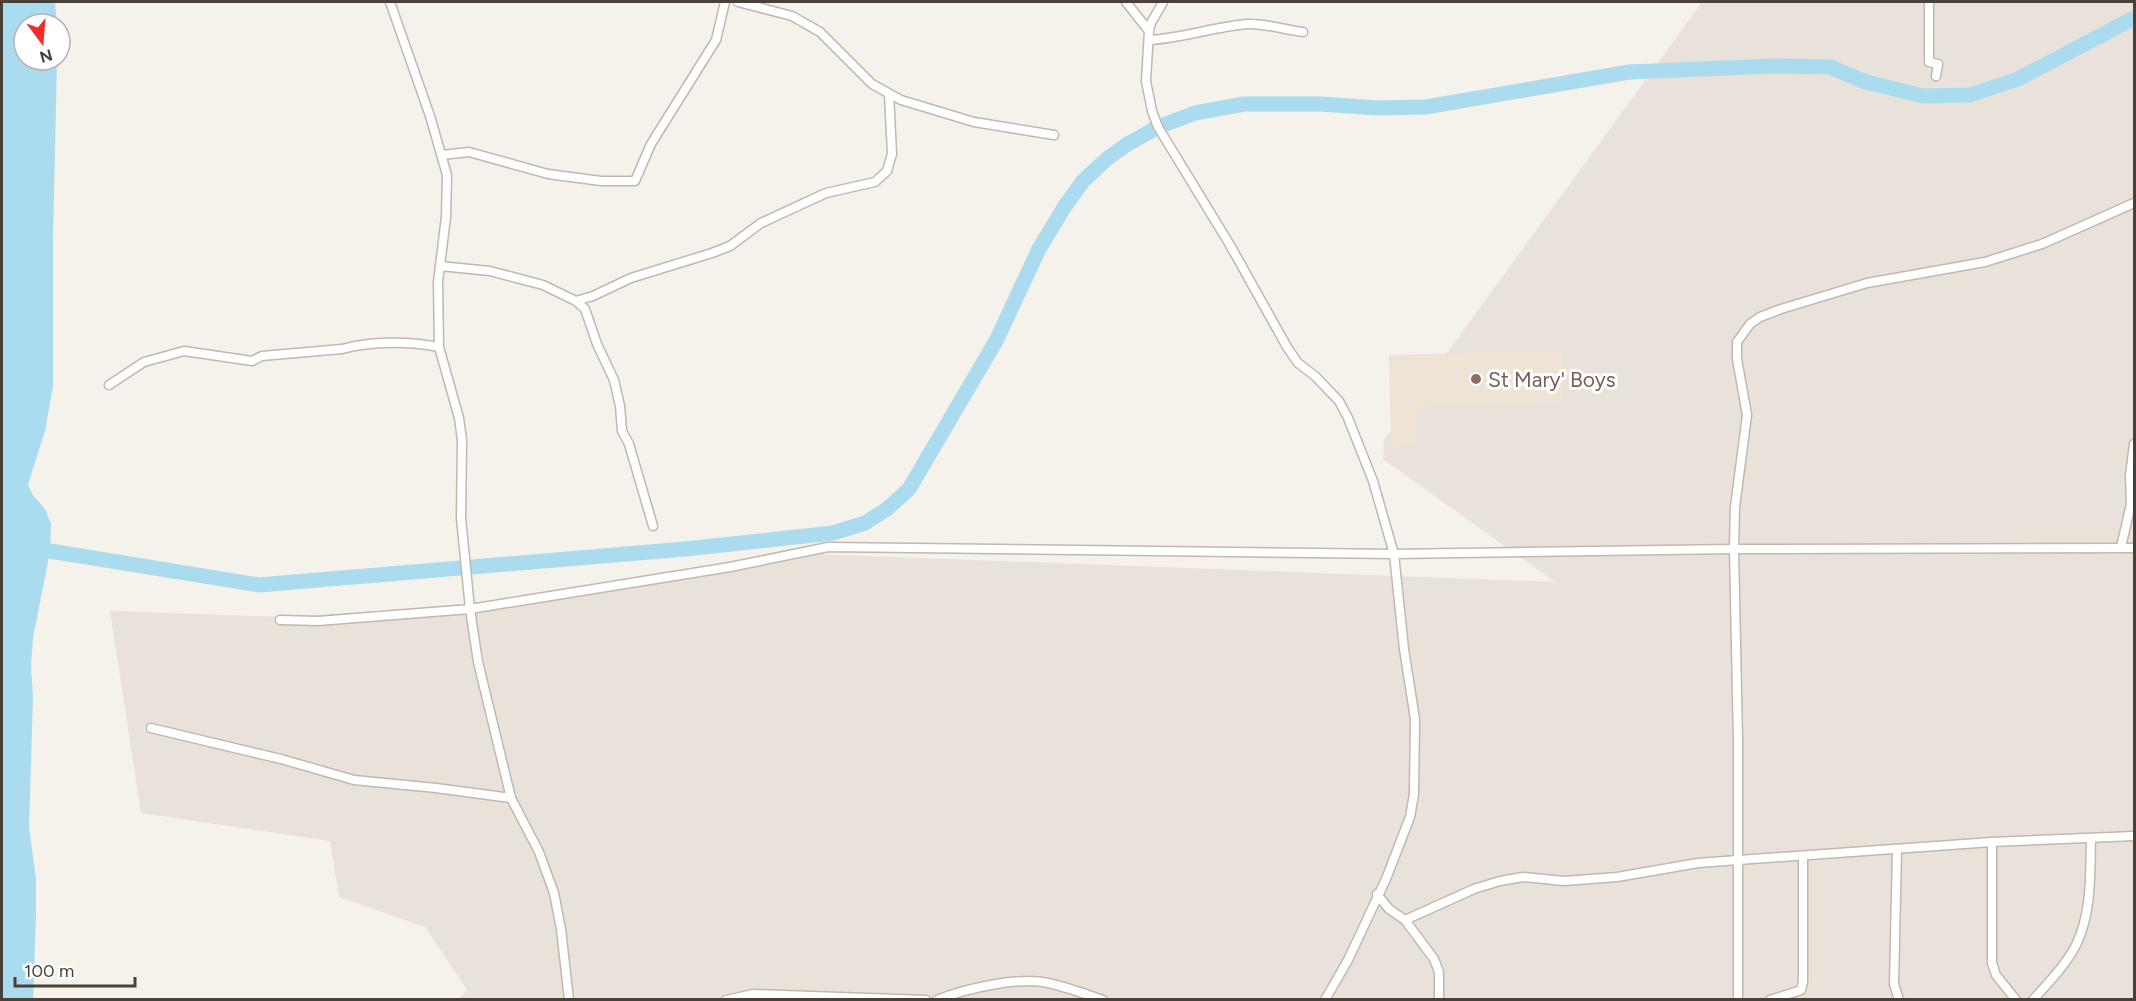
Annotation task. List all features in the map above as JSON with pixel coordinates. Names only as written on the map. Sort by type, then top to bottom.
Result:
[{"type":"street","points":[[390,2],[423,94],[447,175],[448,192],[437,313],[439,347],[459,418],[462,440],[461,518],[478,662],[511,798],[539,852],[554,893],[561,929],[569,999]]},
{"type":"street","points":[[442,155],[469,152],[548,174],[635,181],[651,144],[716,40],[725,2]]},
{"type":"street","points":[[738,2],[792,16],[820,32],[863,76],[901,100],[982,123],[1054,135]]},
{"type":"street","points":[[1126,2],[1149,35],[1166,39],[1247,24],[1266,24],[1303,32]]},
{"type":"street","points":[[1163,2],[1151,23],[1146,81],[1158,127],[1230,245],[1287,347],[1298,363],[1339,401],[1373,482],[1394,554],[1404,649],[1415,719],[1414,794],[1410,817],[1386,879],[1348,960],[1325,999]]},
{"type":"street","points":[[1929,2],[1929,62],[1938,64],[1936,76]]},
{"type":"street","points":[[576,301],[593,296],[631,278],[712,254],[730,246],[761,223],[826,193],[875,182],[887,171],[892,154],[889,94]]},
{"type":"street","points":[[1738,999],[1738,741],[1734,549],[1736,498],[1747,414],[1736,348],[1737,342],[1750,324],[1780,309],[1867,283],[1947,270],[2003,257],[2073,232],[2134,204]]},
{"type":"street","points":[[440,266],[490,271],[543,285],[576,301],[585,309],[597,345],[614,380],[620,406],[622,431],[629,444],[653,526]]},
{"type":"street","points":[[109,386],[144,362],[184,351],[252,361],[262,356],[354,346],[414,344],[439,347]]},
{"type":"street","points":[[2121,547],[2131,504],[2130,476],[2134,444]]},
{"type":"street","points":[[280,620],[318,621],[470,609],[730,567],[828,547],[1394,554],[1734,549],[2134,548]]},
{"type":"street","points":[[151,728],[281,759],[354,780],[511,798]]},
{"type":"street","points":[[1404,920],[1474,889],[1523,877],[1564,880],[1596,879],[1698,863],[1992,842],[2134,836]]},
{"type":"street","points":[[2033,999],[2066,962],[2077,944],[2087,907],[2091,838]]},
{"type":"street","points":[[1992,842],[1992,963],[1996,975],[2016,999]]},
{"type":"street","points":[[1897,849],[1894,984],[1899,999]]},
{"type":"street","points":[[1770,999],[1801,990],[1803,982],[1803,856]]},
{"type":"street","points":[[1377,894],[1389,909],[1404,920],[1434,959],[1439,972],[1439,999]]},
{"type":"street","points":[[938,999],[959,991],[1011,982],[1046,982],[1103,999]]},
{"type":"street","points":[[726,999],[753,994],[926,999]]},
{"type":"shaded area","points":[[1702,2],[2134,2],[2134,999],[458,999],[467,990],[425,927],[339,897],[330,841],[141,813],[110,611],[289,617],[443,607],[709,572],[815,554],[1555,582],[1383,459],[1384,440]]},
{"type":"shaded area","name":"St Mary' Boys","points":[[1562,351],[1563,403],[1416,406],[1417,445],[1391,446],[1389,355]]},
{"type":"water","points":[[2,2],[55,2],[56,12],[12,12],[12,72],[57,72],[53,386],[45,431],[28,485],[45,509],[51,524],[50,551],[33,638],[31,665],[33,698],[29,827],[36,879],[33,1000],[2,999]]},
{"type":"waterway","points":[[50,551],[259,585],[685,549],[833,533],[865,523],[887,509],[909,489],[996,341],[1039,249],[1065,206],[1083,181],[1108,158],[1158,127],[1195,113],[1244,104],[1426,107],[1629,72],[1774,66],[1830,67],[1866,82],[1923,96],[1970,95],[2018,79],[2134,18]]},
{"type":"place","name":"St Mary' Boys","points":[[1476,379]]}]
